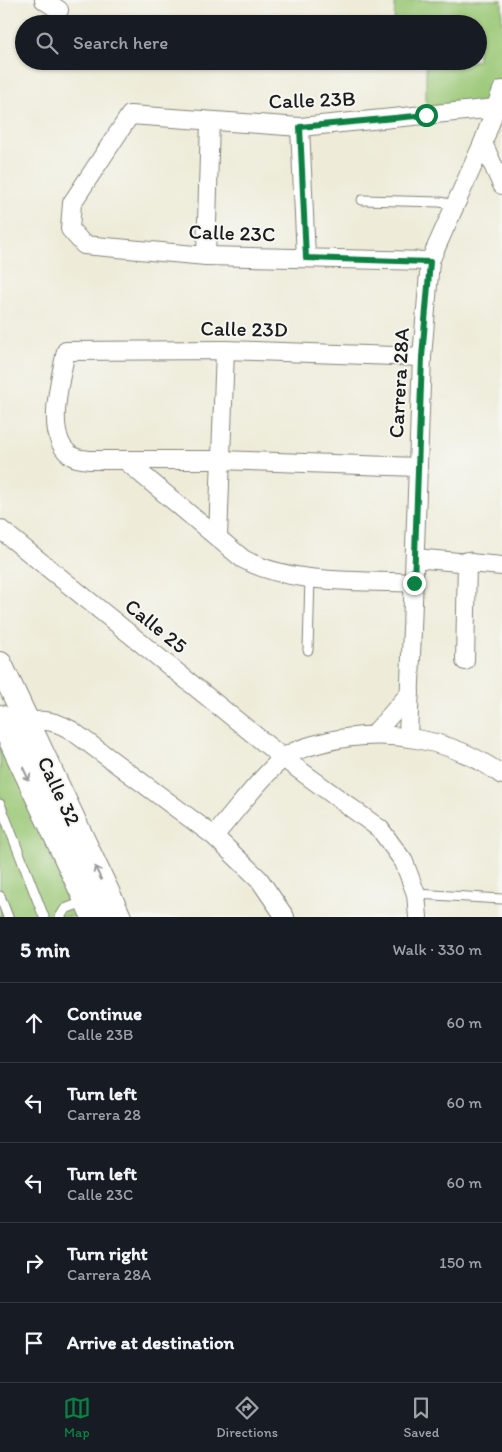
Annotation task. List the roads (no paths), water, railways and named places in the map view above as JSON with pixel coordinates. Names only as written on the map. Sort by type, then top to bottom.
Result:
[{"type":"main road","name":"Calle 32","points":[[0,664],[8,725],[90,909]]},
{"type":"main road","name":"Calle 32","points":[[8,725],[119,917]]},
{"type":"street","points":[[44,0],[59,10]]},
{"type":"street","name":"Carrera 28A","points":[[408,737],[422,357],[430,262],[483,143],[502,90]]},
{"type":"street","name":"Calle 23B","points":[[70,229],[72,203],[130,115],[300,127],[496,108]]},
{"type":"street","points":[[206,256],[210,121]]},
{"type":"street","points":[[300,127],[306,258]]},
{"type":"street","points":[[483,143],[502,185]]},
{"type":"street","name":"Calle 23C","points":[[70,229],[84,246],[206,256],[430,262]]},
{"type":"street","points":[[218,537],[225,350]]},
{"type":"street","name":"Calle 23D","points":[[126,461],[89,460],[74,457],[65,450],[57,434],[55,416],[66,351],[225,350],[422,357]]},
{"type":"street","points":[[126,461],[220,460],[418,467]]},
{"type":"street","points":[[126,461],[243,559],[261,569],[280,574],[310,577],[414,583]]},
{"type":"street","name":"Calle 25","points":[[0,529],[283,758],[380,829],[404,862],[416,894],[418,917]]},
{"type":"street","points":[[415,558],[501,564]]},
{"type":"street","points":[[465,660],[467,561]]},
{"type":"street","points":[[374,734],[410,692]]},
{"type":"street","points":[[8,725],[46,720],[56,721],[71,730],[214,836],[259,879],[286,917]]},
{"type":"street","points":[[214,836],[283,758],[312,745],[336,739],[374,734],[408,737],[465,753],[502,775]]},
{"type":"lane","points":[[362,200],[440,202],[455,205]]},
{"type":"lane","points":[[308,650],[310,577]]},
{"type":"lane","points":[[0,804],[44,917]]},
{"type":"lane","points":[[416,894],[502,899]]},
{"type":"lane","points":[[0,896],[8,917]]},
{"type":"lane","points":[[60,917],[65,909],[90,909]]}]
